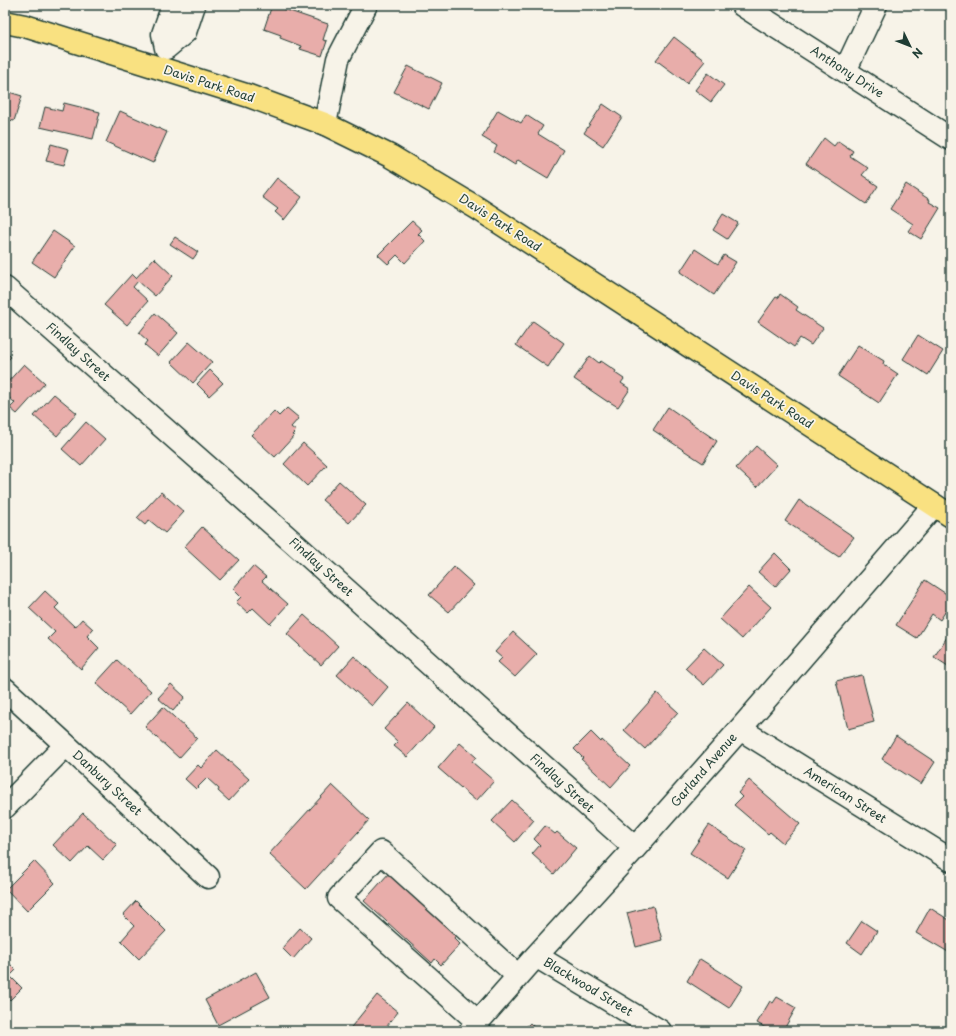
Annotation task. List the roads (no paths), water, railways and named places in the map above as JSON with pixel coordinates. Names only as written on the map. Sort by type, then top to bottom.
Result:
[{"type":"main road","name":"Davis Park Road","points":[[5,22],[164,58],[249,96],[325,124],[390,156],[463,199],[943,510]]},
{"type":"street","points":[[164,58],[162,34],[173,5]]},
{"type":"street","points":[[164,58],[185,32],[194,5]]},
{"type":"street","points":[[325,124],[338,60],[366,5]]},
{"type":"street","name":"Anthony Drive","points":[[742,5],[951,139]]},
{"type":"street","points":[[845,71],[876,5]]},
{"type":"street","name":"Findlay Street","points":[[5,288],[635,848]]},
{"type":"street","name":"Garland Avenue","points":[[474,1026],[740,730],[943,510]]},
{"type":"street","name":"Danbury Street","points":[[5,689],[208,877]]},
{"type":"street","name":"American Street","points":[[740,730],[951,860]]},
{"type":"street","points":[[5,807],[66,745]]},
{"type":"street","points":[[474,1026],[339,898],[381,852],[518,976]]},
{"type":"street","name":"Blackwood Street","points":[[536,956],[660,1031]]}]
